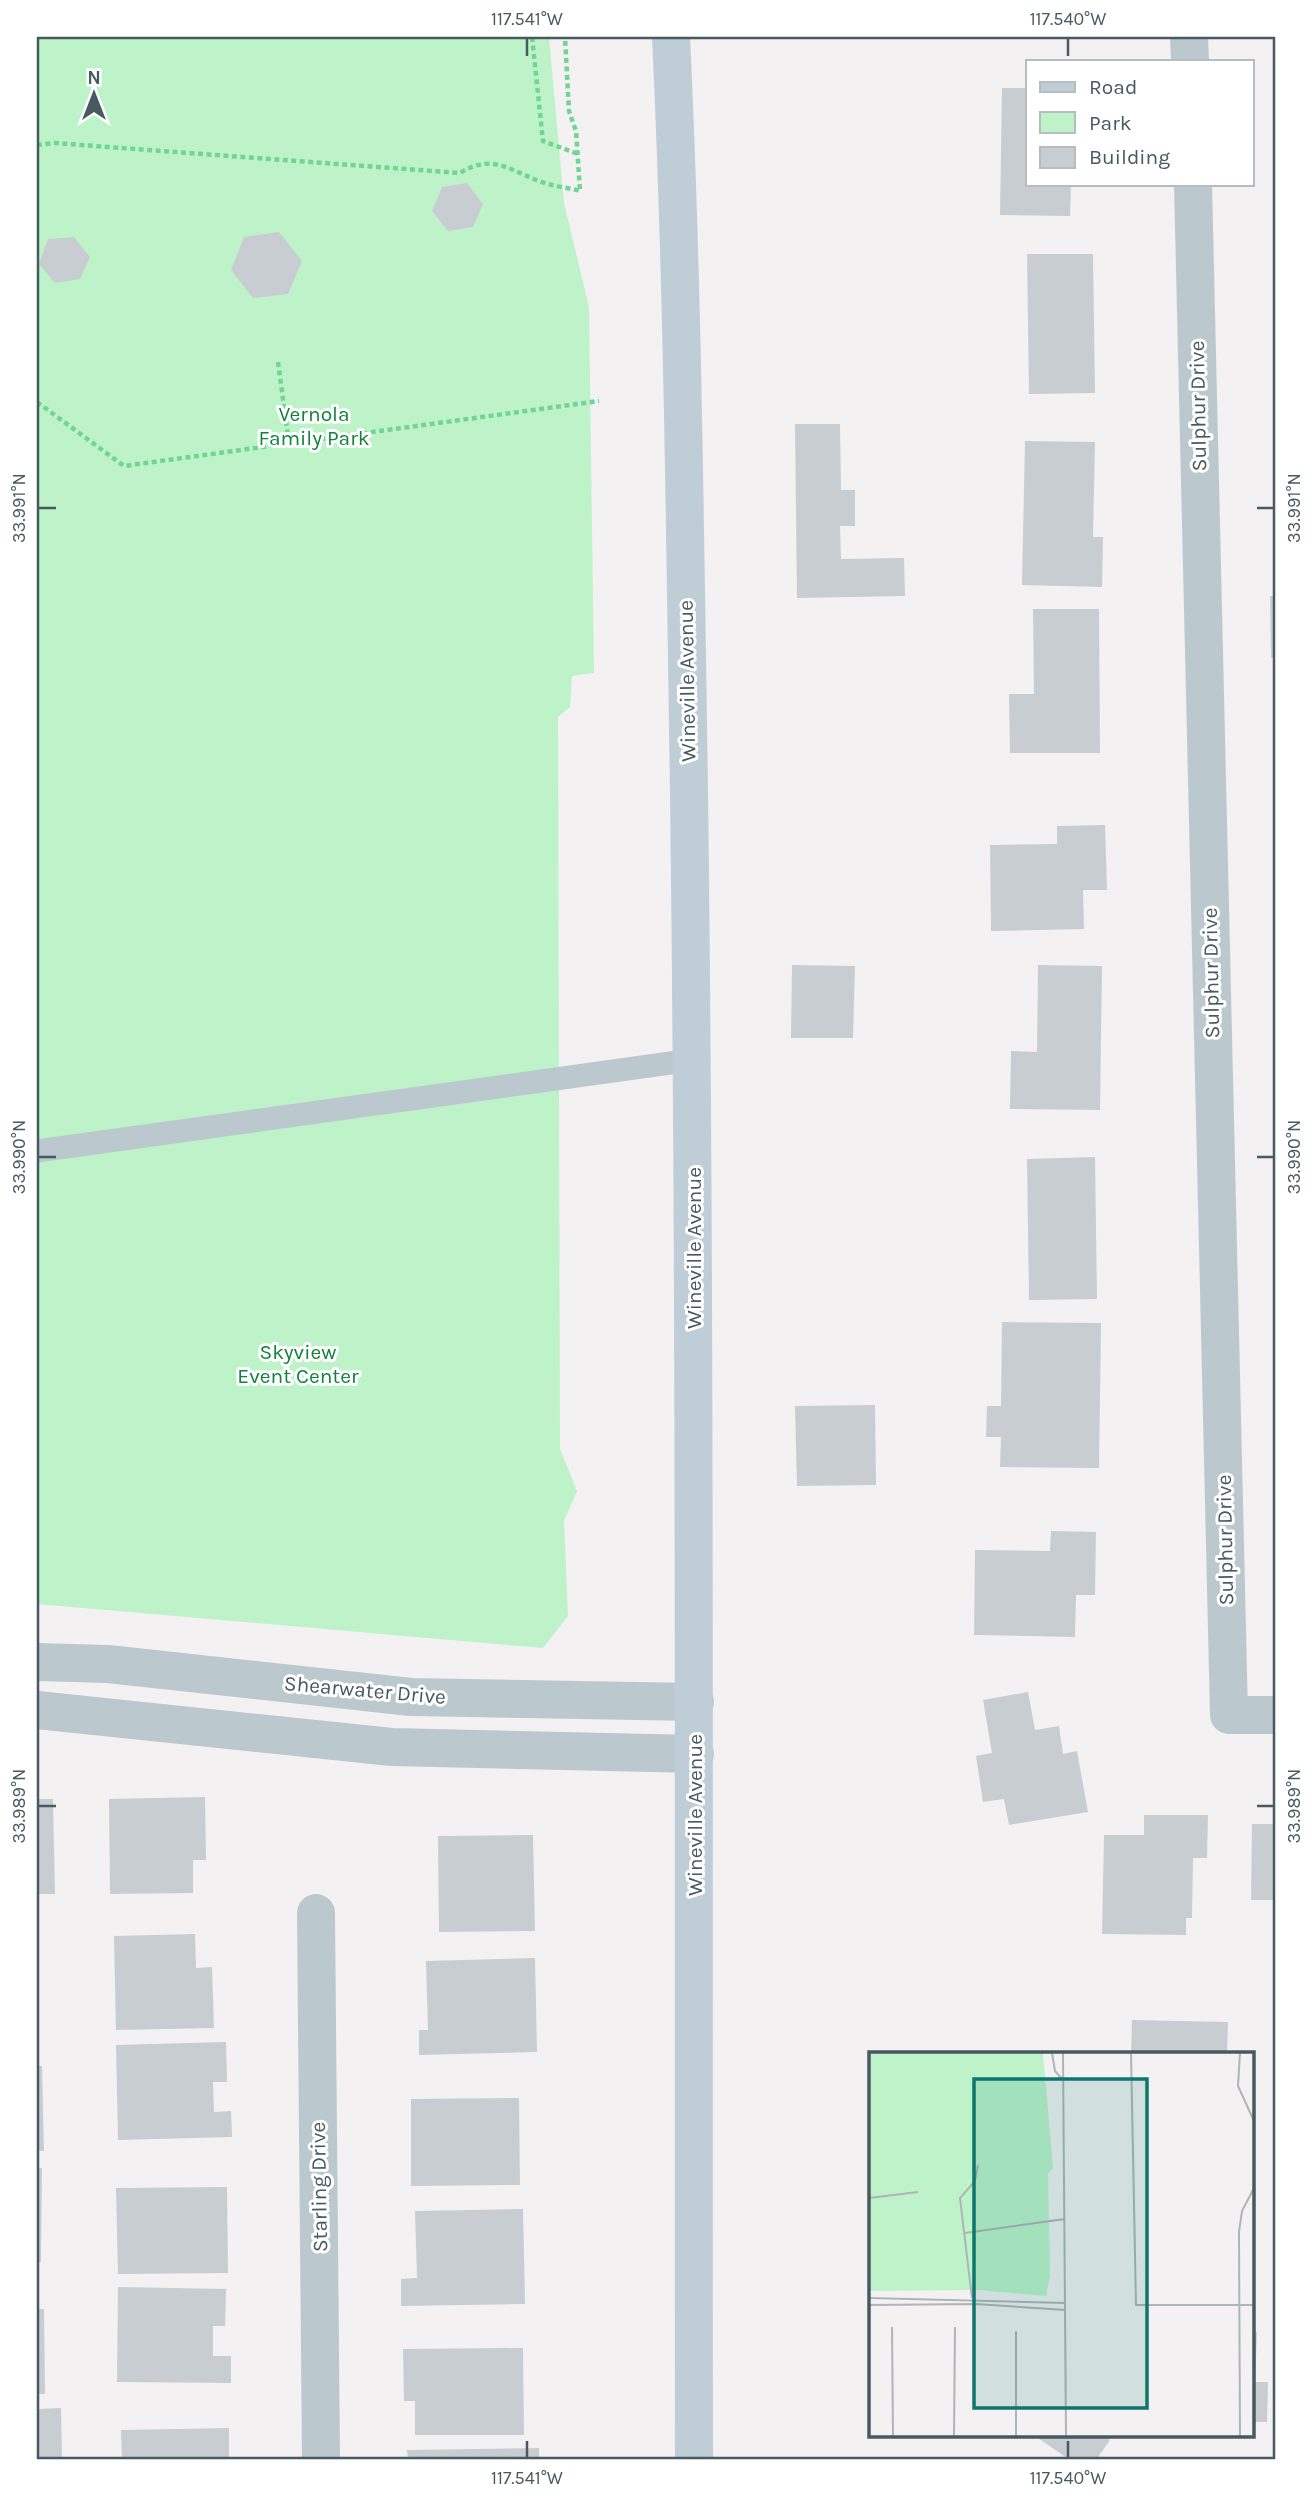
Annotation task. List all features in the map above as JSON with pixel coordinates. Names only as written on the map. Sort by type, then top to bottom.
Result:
[{"type":"main road","name":"Wineville Avenue","points":[[671,37],[681,299],[692,1060],[694,2460]]},
{"type":"street","points":[[1189,37],[1190,60]]},
{"type":"street","name":"Sulphur Drive","points":[[1193,186],[1229,1715],[1276,1715]]},
{"type":"street","name":"Shearwater Drive","points":[[37,1662],[108,1664],[411,1697],[695,1702]]},
{"type":"street","points":[[37,1710],[392,1747],[695,1755]]},
{"type":"street","name":"Starling Drive","points":[[316,1913],[321,2460]]},
{"type":"lane","points":[[37,1151],[692,1060]]},
{"type":"path","points":[[531,37],[542,141],[578,154]]},
{"type":"path","points":[[37,145],[54,142],[460,173],[486,163],[500,164],[549,185],[580,191],[576,131],[569,111],[565,37]]},
{"type":"path","points":[[278,362],[289,443]]},
{"type":"path","points":[[37,402],[124,466],[599,401]]},
{"type":"green space","points":[[37,37],[549,37],[564,203],[589,307],[594,673],[572,676],[570,707],[558,717],[560,1449],[577,1491],[564,1521],[568,1616],[543,1648],[37,1604]]},
{"type":"building","points":[[1002,88],[1026,88],[1026,186],[1071,186],[1070,216],[1000,215]]},
{"type":"building","points":[[467,183],[483,204],[473,227],[448,231],[432,211],[442,187]]},
{"type":"building","points":[[279,232],[302,261],[288,294],[253,298],[231,270],[244,237]]},
{"type":"building","points":[[74,237],[90,257],[80,279],[55,283],[39,264],[48,239]]},
{"type":"building","points":[[1027,254],[1093,254],[1095,393],[1029,394]]},
{"type":"building","points":[[795,424],[840,424],[841,490],[855,490],[855,526],[840,526],[841,559],[904,558],[905,596],[797,598]]},
{"type":"building","points":[[1025,441],[1095,442],[1093,537],[1103,537],[1102,587],[1022,585]]},
{"type":"building","points":[[1270,596],[1276,596],[1276,658],[1271,658]]},
{"type":"building","points":[[1033,609],[1099,609],[1100,753],[1010,753],[1009,694],[1034,694]]},
{"type":"building","points":[[1105,825],[1107,890],[1083,890],[1084,929],[991,931],[990,845],[1057,844],[1057,826]]},
{"type":"building","points":[[792,965],[855,966],[853,1038],[791,1038]]},
{"type":"building","points":[[1038,965],[1102,966],[1100,1110],[1010,1109],[1011,1051],[1037,1052]]},
{"type":"building","points":[[1095,1157],[1097,1299],[1029,1300],[1027,1159]]},
{"type":"building","points":[[1002,1322],[1101,1323],[1099,1468],[1000,1467],[1001,1437],[986,1437],[987,1406],[1001,1406]]},
{"type":"building","points":[[875,1405],[876,1485],[797,1486],[795,1406]]},
{"type":"building","points":[[1051,1531],[1096,1532],[1095,1595],[1076,1595],[1075,1637],[974,1635],[975,1550],[1050,1551]]},
{"type":"building","points":[[1028,1692],[1035,1730],[1059,1726],[1063,1754],[1077,1751],[1088,1812],[1009,1825],[1004,1799],[983,1802],[976,1756],[992,1753],[983,1700]]},
{"type":"building","points":[[205,1797],[206,1860],[193,1860],[193,1893],[110,1894],[109,1799]]},
{"type":"building","points":[[37,1799],[53,1799],[55,1894],[37,1894]]},
{"type":"building","points":[[1144,1815],[1208,1815],[1207,1858],[1193,1858],[1192,1918],[1186,1918],[1186,1935],[1102,1934],[1104,1835],[1144,1835]]},
{"type":"building","points":[[1252,1824],[1276,1824],[1276,1900],[1251,1900]]},
{"type":"building","points":[[533,1835],[535,1931],[439,1932],[438,1836]]},
{"type":"building","points":[[195,1934],[196,1968],[212,1967],[214,2028],[116,2030],[114,1936]]},
{"type":"building","points":[[535,1958],[537,2052],[419,2055],[419,2030],[428,2030],[426,1961]]},
{"type":"building","points":[[1132,2020],[1228,2022],[1227,2052],[1131,2052]]},
{"type":"building","points":[[226,2042],[227,2082],[213,2082],[214,2112],[231,2111],[232,2137],[118,2140],[116,2045]]},
{"type":"building","points":[[37,2066],[42,2066],[44,2151],[37,2151]]},
{"type":"building","points":[[519,2098],[520,2185],[411,2186],[411,2099]]},
{"type":"building","points":[[37,2168],[42,2168],[41,2262],[37,2262]]},
{"type":"building","points":[[227,2187],[228,2273],[118,2274],[116,2188]]},
{"type":"building","points":[[523,2209],[525,2304],[401,2306],[401,2279],[417,2278],[415,2211]]},
{"type":"building","points":[[118,2287],[226,2289],[225,2326],[213,2326],[213,2356],[231,2356],[231,2383],[117,2382]]},
{"type":"building","points":[[37,2309],[44,2309],[45,2394],[37,2394]]},
{"type":"building","points":[[1254,2332],[1257,2332],[1255,2382],[1268,2382],[1267,2422],[1254,2422]]},
{"type":"building","points":[[523,2348],[524,2435],[415,2435],[415,2401],[404,2401],[403,2349]]},
{"type":"building","points":[[61,2408],[62,2460],[37,2460],[37,2409]]},
{"type":"building","points":[[229,2428],[229,2460],[122,2460],[121,2430]]},
{"type":"building","points":[[1038,2438],[1110,2440],[1096,2460],[1070,2460]]},
{"type":"building","points":[[539,2448],[539,2460],[408,2460],[407,2450]]},
{"type":"park label","name":"Vernola Family Park","points":[[314,426]]},
{"type":"park label","name":"Skyview Event Center","points":[[298,1364]]}]
